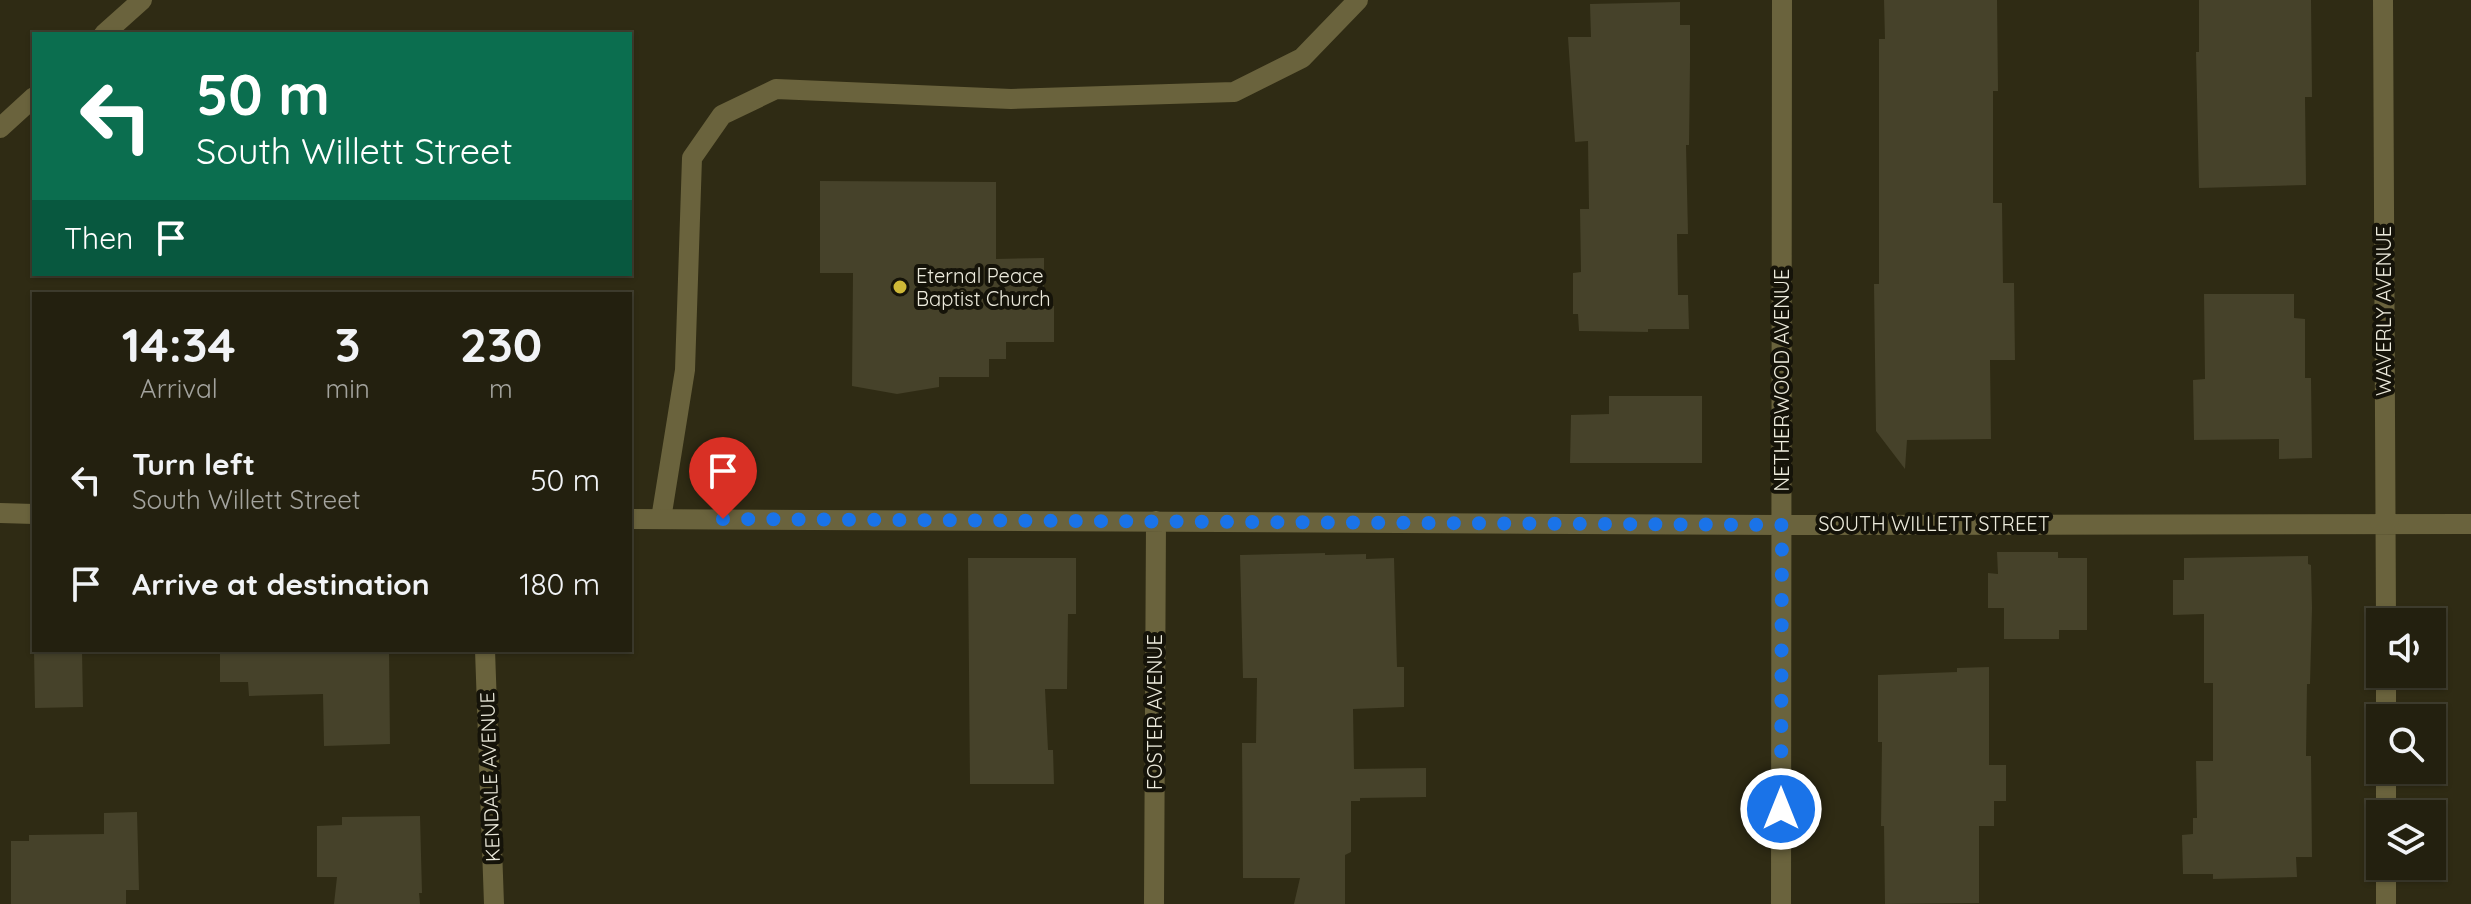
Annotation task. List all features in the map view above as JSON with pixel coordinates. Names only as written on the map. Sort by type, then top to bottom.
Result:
[{"type":"street","points":[[106,32],[142,0]]},
{"type":"street","points":[[661,519],[685,370],[692,158],[722,115],[776,89],[1011,99],[1234,92],[1302,58],[1358,0]]},
{"type":"street","name":"NETHERWOOD AVENUE","points":[[1781,904],[1782,0]]},
{"type":"street","name":"WAVERLY AVENUE","points":[[2383,0],[2386,608]]},
{"type":"street","points":[[0,128],[32,99]]},
{"type":"street","points":[[0,513],[32,514]]},
{"type":"street","name":"SOUTH WILLETT STREET","points":[[632,519],[1782,525],[2471,524]]},
{"type":"street","name":"FOSTER AVENUE","points":[[1154,904],[1156,521]]},
{"type":"street","name":"KENDALE AVENUE","points":[[485,652],[494,904]]},
{"type":"street","points":[[2386,880],[2386,904]]},
{"type":"building","points":[[1884,0],[1997,0],[1998,91],[1993,91],[1993,203],[2002,203],[2003,283],[2014,283],[2015,360],[1990,360],[1991,439],[1907,440],[1905,469],[1876,431],[1874,284],[1879,284],[1879,39],[1885,39]]},
{"type":"building","points":[[2199,0],[2311,0],[2312,97],[2305,97],[2306,185],[2199,188],[2196,52],[2199,52]]},
{"type":"building","points":[[1680,2],[1680,25],[1690,25],[1690,63],[1689,145],[1686,145],[1688,234],[1677,234],[1678,295],[1688,295],[1689,329],[1579,331],[1578,314],[1573,314],[1573,273],[1581,272],[1580,209],[1589,209],[1588,141],[1575,142],[1568,37],[1591,37],[1590,4]]},
{"type":"building","points":[[820,181],[996,182],[996,259],[1044,258],[1044,305],[1054,306],[1054,342],[1006,342],[1006,359],[989,359],[989,377],[939,377],[939,387],[897,394],[852,386],[853,273],[820,273]]},
{"type":"building","points":[[2204,294],[2294,294],[2294,318],[2305,319],[2305,378],[2311,378],[2312,458],[2279,459],[2279,439],[2194,440],[2193,380],[2205,379]]},
{"type":"building","points":[[1609,396],[1702,396],[1702,463],[1570,463],[1571,415],[1609,414]]},
{"type":"building","points":[[1997,552],[2058,552],[2058,558],[2087,558],[2087,630],[2059,630],[2059,639],[2004,639],[2004,608],[1988,608],[1988,573],[1998,574]]},
{"type":"building","points":[[1366,554],[1366,559],[1394,558],[1397,667],[1404,667],[1404,707],[1353,709],[1354,769],[1426,768],[1426,797],[1360,798],[1360,801],[1351,801],[1351,852],[1345,855],[1345,904],[1294,904],[1300,878],[1243,878],[1242,743],[1256,743],[1257,678],[1243,678],[1240,555]]},
{"type":"building","points":[[2308,556],[2312,608],[2306,756],[2311,756],[2312,857],[2296,857],[2297,877],[2213,879],[2213,874],[2183,874],[2182,835],[2193,834],[2193,818],[2197,818],[2196,761],[2213,761],[2213,683],[2204,683],[2204,614],[2173,615],[2173,580],[2184,580],[2184,558]]},
{"type":"building","points":[[968,558],[1076,558],[1076,614],[1068,614],[1067,689],[1045,689],[1048,750],[1053,750],[1054,784],[970,784]]},
{"type":"building","points":[[34,652],[82,652],[83,707],[35,708]]},
{"type":"building","points":[[220,652],[389,652],[390,744],[324,746],[323,694],[249,696],[248,682],[220,682]]},
{"type":"building","points":[[1989,667],[1989,765],[2006,765],[2006,801],[1994,801],[1994,826],[1979,826],[1979,903],[1885,904],[1878,675],[1957,672],[1957,668]]},
{"type":"building","points":[[137,812],[139,890],[126,890],[126,904],[11,904],[11,841],[29,841],[29,835],[104,834],[104,813]]},
{"type":"building","points":[[420,816],[420,904],[334,904],[337,877],[317,877],[317,826],[342,825],[342,817]]},
{"type":"place","name":"Eternal Peace Baptist Church","points":[[900,287]]},
{"type":"route","points":[[723,519],[1782,525],[1781,809]]}]
